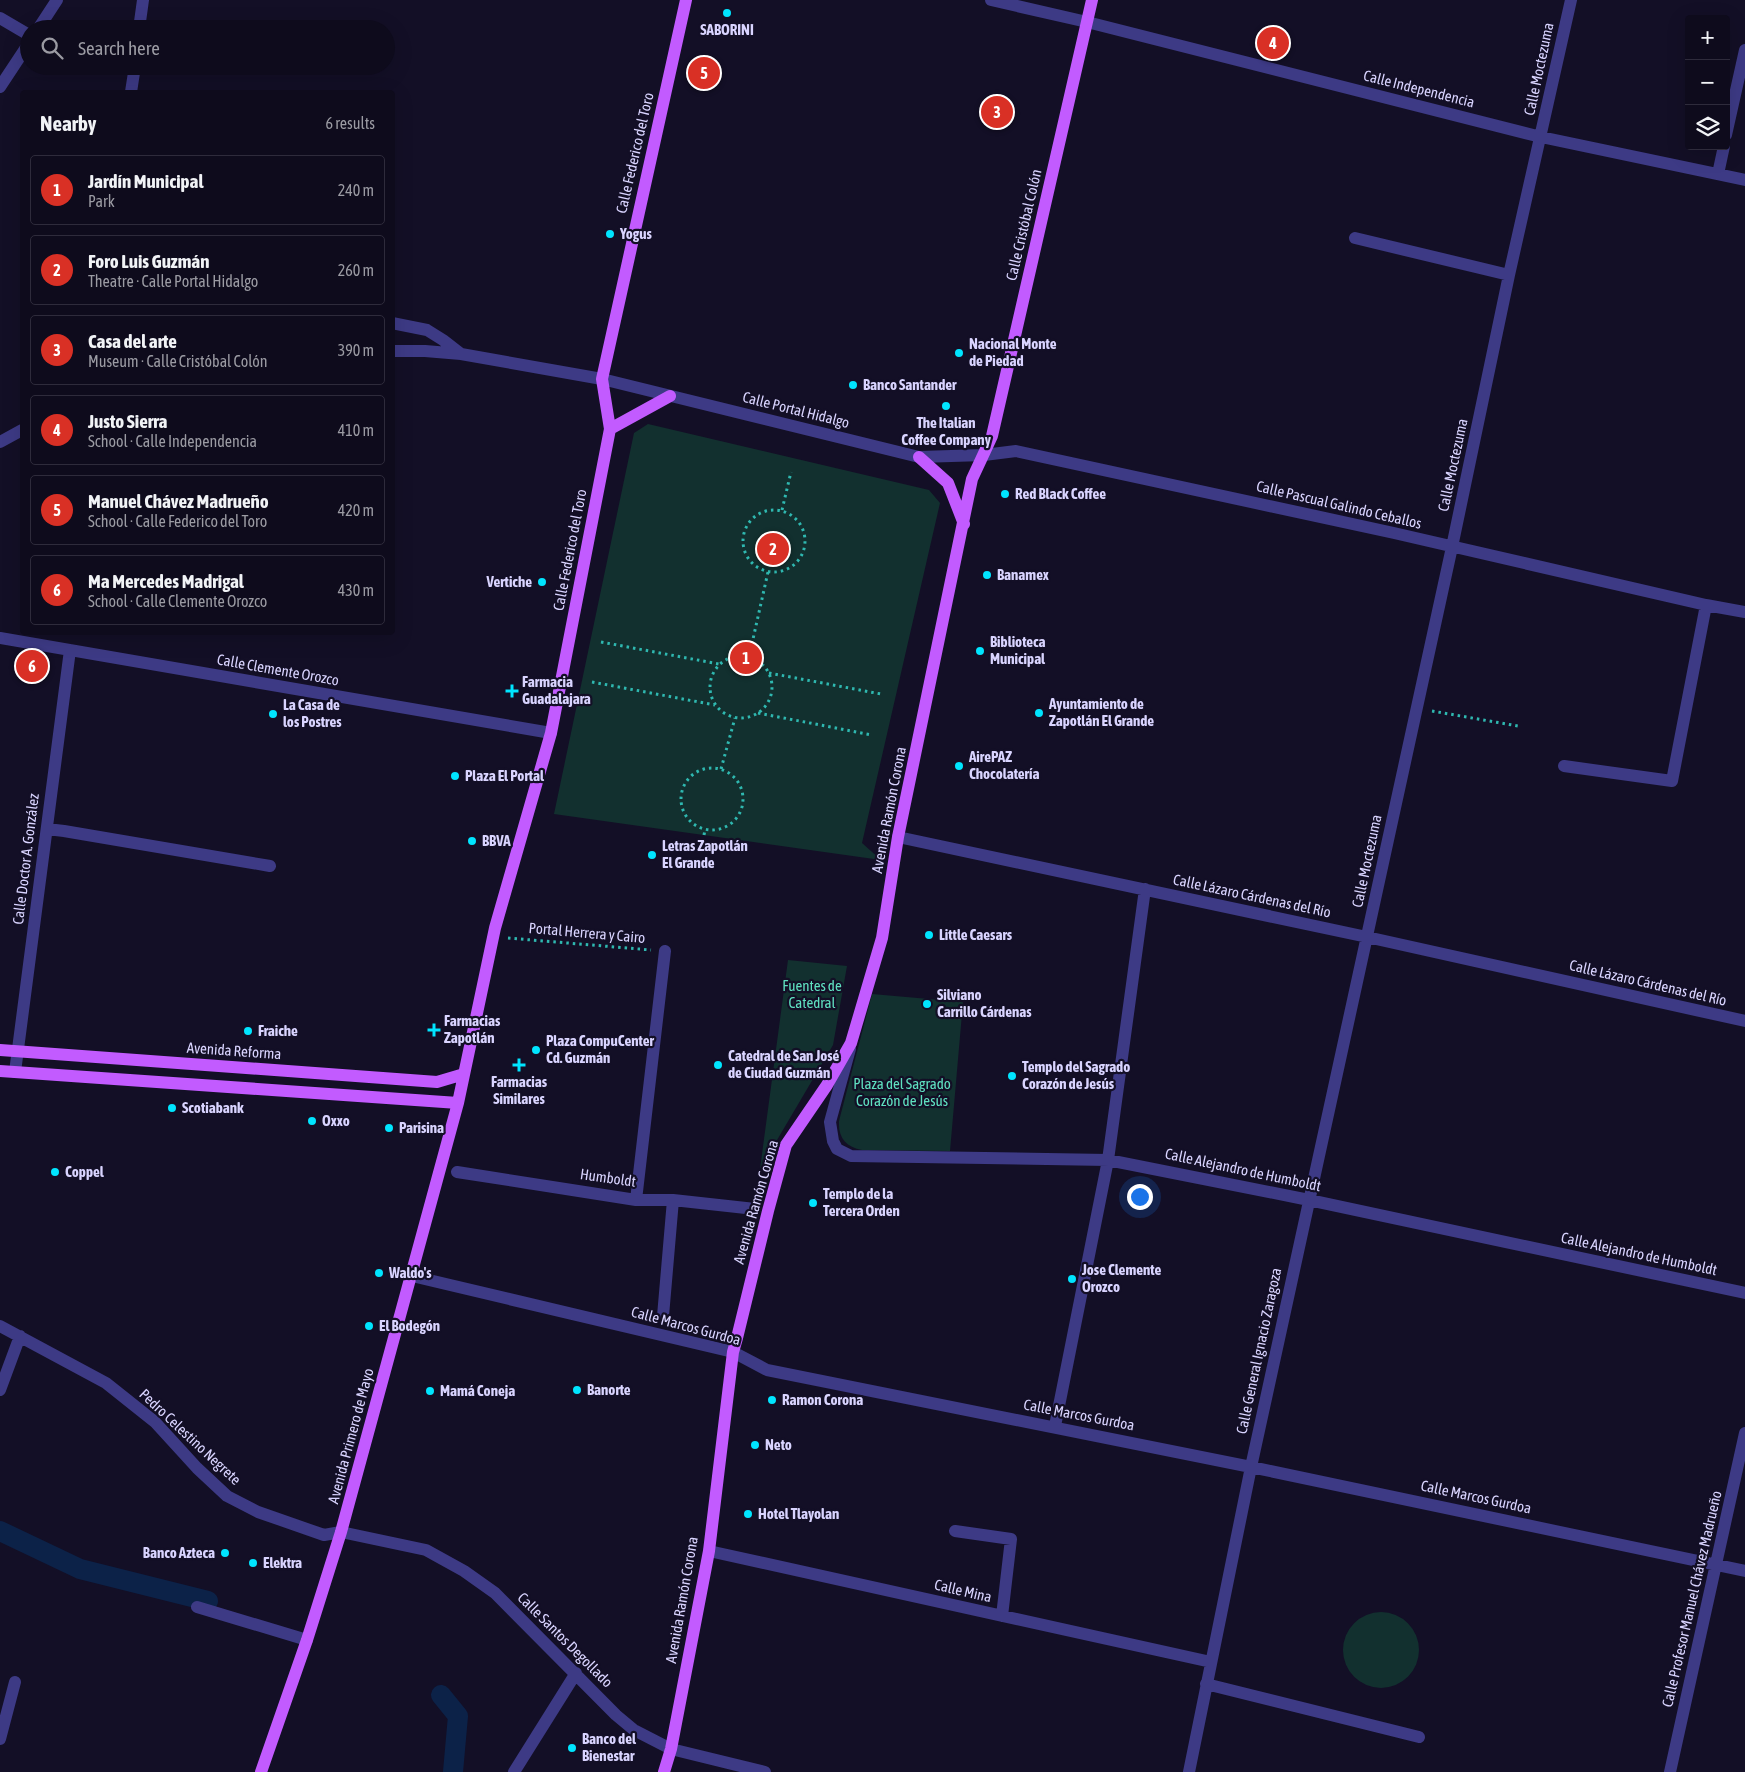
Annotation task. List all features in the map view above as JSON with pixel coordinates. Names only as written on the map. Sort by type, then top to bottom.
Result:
[{"type":"main road","name":"Calle Federico del Toro","points":[[458,1103],[495,928],[551,733],[610,429],[602,380],[686,0]]},
{"type":"main road","name":"Calle Cristóbal Colón","points":[[984,455],[992,436],[1092,0]]},
{"type":"main road","points":[[610,429],[670,396]]},
{"type":"main road","name":"Avenida Ramón Corona","points":[[664,1772],[671,1749],[709,1551],[733,1352],[786,1145],[827,1084],[851,1043],[882,938],[898,837],[972,479],[984,455]]},
{"type":"main road","points":[[919,457],[948,483],[964,524]]},
{"type":"main road","name":"Avenida Reforma","points":[[0,1050],[437,1082],[464,1074]]},
{"type":"main road","points":[[0,1071],[458,1103]]},
{"type":"main road","name":"Avenida Primero de Mayo","points":[[261,1772],[307,1640],[341,1532],[458,1103]]},
{"type":"street","points":[[44,20],[57,0]]},
{"type":"street","points":[[140,20],[143,0]]},
{"type":"street","name":"Calle Independencia","points":[[991,0],[1087,22],[1541,136],[1745,180]]},
{"type":"street","name":"Calle Moctezuma","points":[[1366,937],[1452,548],[1509,275],[1571,0]]},
{"type":"street","points":[[0,18],[20,30]]},
{"type":"street","points":[[1730,117],[1745,50]]},
{"type":"street","points":[[0,86],[20,56]]},
{"type":"street","points":[[131,90],[133,75]]},
{"type":"street","points":[[1718,174],[1723,150]]},
{"type":"street","points":[[1355,238],[1509,275]]},
{"type":"street","points":[[395,324],[427,330],[461,354]]},
{"type":"street","name":"Calle Portal Hidalgo","points":[[395,351],[461,354],[602,380],[919,457],[984,455]]},
{"type":"street","points":[[0,442],[20,431]]},
{"type":"street","name":"Calle Pascual Galindo Ceballos","points":[[984,455],[1016,451],[1394,533],[1452,548],[1706,605],[1745,612]]},
{"type":"street","points":[[1564,766],[1672,781],[1706,605]]},
{"type":"street","name":"Calle Clemente Orozco","points":[[0,638],[551,733]]},
{"type":"street","name":"Calle Doctor A. González","points":[[15,1072],[70,650]]},
{"type":"street","points":[[47,829],[270,866]]},
{"type":"street","name":"Calle Lázaro Cárdenas del Río","points":[[898,837],[1366,937],[1745,1021]]},
{"type":"street","points":[[1055,1426],[1108,1160],[1145,889]]},
{"type":"street","name":"Calle General Ignacio Zaragoza","points":[[1189,1772],[1250,1466],[1366,937]]},
{"type":"street","points":[[636,1200],[665,950]]},
{"type":"street","name":"Calle Alejandro de Humboldt","points":[[851,1043],[830,1122],[833,1141],[837,1148],[844,1153],[859,1158],[1108,1160],[1309,1200],[1745,1293]]},
{"type":"street","name":"Humboldt","points":[[457,1172],[636,1200],[673,1200],[755,1209]]},
{"type":"street","points":[[663,1316],[673,1200]]},
{"type":"street","name":"Calle Marcos Gurdoa","points":[[412,1276],[733,1352],[766,1370],[1250,1466],[1745,1571]]},
{"type":"street","name":"Pedro Celestino Negrete","points":[[0,1326],[106,1383],[155,1422],[197,1468],[227,1496],[258,1512],[324,1534],[341,1532]]},
{"type":"street","points":[[0,1390],[20,1336]]},
{"type":"street","name":"Calle Profesor Manuel Chávez Madrueño","points":[[1670,1772],[1745,1433]]},
{"type":"street","name":"Calle Santos Degollado","points":[[341,1532],[426,1550],[464,1571],[495,1593],[616,1715],[634,1730],[671,1749],[765,1772]]},
{"type":"street","points":[[955,1532],[1011,1538],[1002,1616]]},
{"type":"street","name":"Calle Mina","points":[[709,1551],[1211,1662]]},
{"type":"street","points":[[197,1608],[307,1640]]},
{"type":"street","points":[[514,1772],[576,1673]]},
{"type":"street","points":[[0,1739],[15,1682]]},
{"type":"street","points":[[1206,1684],[1419,1737]]},
{"type":"path","points":[[782,510],[791,472]]},
{"type":"path","points":[[772,509],[782,510],[800,522],[806,542],[798,562],[784,570],[768,572],[751,562],[744,549],[743,534],[747,525],[762,512],[772,509]]},
{"type":"path","points":[[749,656],[768,572]]},
{"type":"path","points":[[601,642],[719,664]]},
{"type":"path","points":[[739,656],[749,656],[759,661],[769,673],[772,689],[770,700],[764,708],[758,713],[745,718],[735,718],[725,715],[715,706],[709,690],[710,680],[719,664],[729,658],[739,656]]},
{"type":"path","points":[[769,673],[882,694]]},
{"type":"path","points":[[592,682],[715,706]]},
{"type":"path","points":[[1416,708],[1518,726]]},
{"type":"path","points":[[758,713],[872,735]]},
{"type":"path","points":[[721,769],[735,718]]},
{"type":"path","points":[[721,769],[730,773],[743,790],[744,801],[742,811],[728,827],[718,830],[705,830],[689,821],[683,812],[682,792],[685,783],[692,775],[701,770],[721,769]]},
{"type":"path","points":[[704,835],[705,830]]},
{"type":"path","name":"Portal Herrera y Cairo","points":[[507,938],[665,950]]},
{"type":"green space","points":[[648,424],[929,490],[940,503],[862,843],[881,860],[554,814],[634,433]]},
{"type":"green space","name":"Fuentes de Catedral","points":[[788,960],[847,966],[833,1045],[760,1169]]},
{"type":"green space","name":"Plaza del Sagrado Corazón de Jesús","points":[[872,994],[963,1002],[950,1151],[862,1150],[847,1144],[842,1137],[839,1121]]},
{"type":"green space","points":[[1381,1612],[1396,1615],[1408,1623],[1416,1635],[1419,1650],[1416,1665],[1408,1677],[1396,1685],[1381,1688],[1366,1685],[1354,1677],[1346,1665],[1343,1650],[1346,1635],[1354,1623],[1366,1615]]},
{"type":"waterway","points":[[0,1531],[80,1569],[208,1601]]},
{"type":"waterway","points":[[441,1695],[458,1716],[453,1772]]},
{"type":"place","name":"SABORINI","points":[[727,13]]},
{"type":"place","name":"Justo Sierra","points":[[1273,43]]},
{"type":"place","name":"Manuel Chávez Madrueño","points":[[704,73]]},
{"type":"place","name":"Casa del arte","points":[[997,112]]},
{"type":"place","name":"Yogus","points":[[610,234]]},
{"type":"place","name":"Nacional Monte de Piedad","points":[[959,353]]},
{"type":"place","name":"Banco Santander","points":[[853,385]]},
{"type":"place","name":"The Italian Coffee Company","points":[[946,406]]},
{"type":"place","name":"Red Black Coffee","points":[[1005,494]]},
{"type":"place","name":"Foro Luis Guzmán","points":[[773,549]]},
{"type":"place","name":"Banamex","points":[[987,575]]},
{"type":"place","name":"Vertiche","points":[[542,582]]},
{"type":"place","name":"Biblioteca Municipal","points":[[980,651]]},
{"type":"place","name":"Jardín Municipal","points":[[746,658]]},
{"type":"place","name":"Ma Mercedes Madrigal","points":[[32,666]]},
{"type":"place","name":"Farmacia Guadalajara","points":[[512,691]]},
{"type":"place","name":"Ayuntamiento de Zapotlán El Grande","points":[[1039,713]]},
{"type":"place","name":"La Casa de los Postres","points":[[273,714]]},
{"type":"place","name":"AirePAZ Chocolatería","points":[[959,766]]},
{"type":"place","name":"Plaza El Portal","points":[[455,776]]},
{"type":"place","name":"BBVA","points":[[472,841]]},
{"type":"place","name":"Letras Zapotlán El Grande","points":[[652,855]]},
{"type":"place","name":"Little Caesars","points":[[929,935]]},
{"type":"place","name":"Silviano Carrillo Cárdenas","points":[[927,1004]]},
{"type":"place","name":"Farmacias Zapotlán","points":[[434,1030]]},
{"type":"place","name":"Fraiche","points":[[248,1031]]},
{"type":"place","name":"Plaza CompuCenter Cd. Guzmán","points":[[536,1050]]},
{"type":"place","name":"Farmacias Similares","points":[[519,1065]]},
{"type":"place","name":"Catedral de San José de Ciudad Guzmán","points":[[718,1065]]},
{"type":"place","name":"Templo del Sagrado Corazón de Jesús","points":[[1012,1076]]},
{"type":"place","name":"Scotiabank","points":[[172,1108]]},
{"type":"place","name":"Oxxo","points":[[312,1121]]},
{"type":"place","name":"Parisina","points":[[389,1128]]},
{"type":"place","name":"Coppel","points":[[55,1172]]},
{"type":"place","name":"Templo de la Tercera Orden","points":[[813,1203]]},
{"type":"place","name":"Waldo's","points":[[379,1273]]},
{"type":"place","name":"Jose Clemente Orozco","points":[[1072,1279]]},
{"type":"place","name":"El Bodegón","points":[[369,1326]]},
{"type":"place","name":"Banorte","points":[[577,1390]]},
{"type":"place","name":"Mamá Coneja","points":[[430,1391]]},
{"type":"place","name":"Ramon Corona","points":[[772,1400]]},
{"type":"place","name":"Neto","points":[[755,1445]]},
{"type":"place","name":"Hotel Tlayolan","points":[[748,1514]]},
{"type":"place","name":"Banco Azteca","points":[[225,1553]]},
{"type":"place","name":"Elektra","points":[[253,1563]]},
{"type":"place","name":"Banco del Bienestar","points":[[572,1748]]}]
